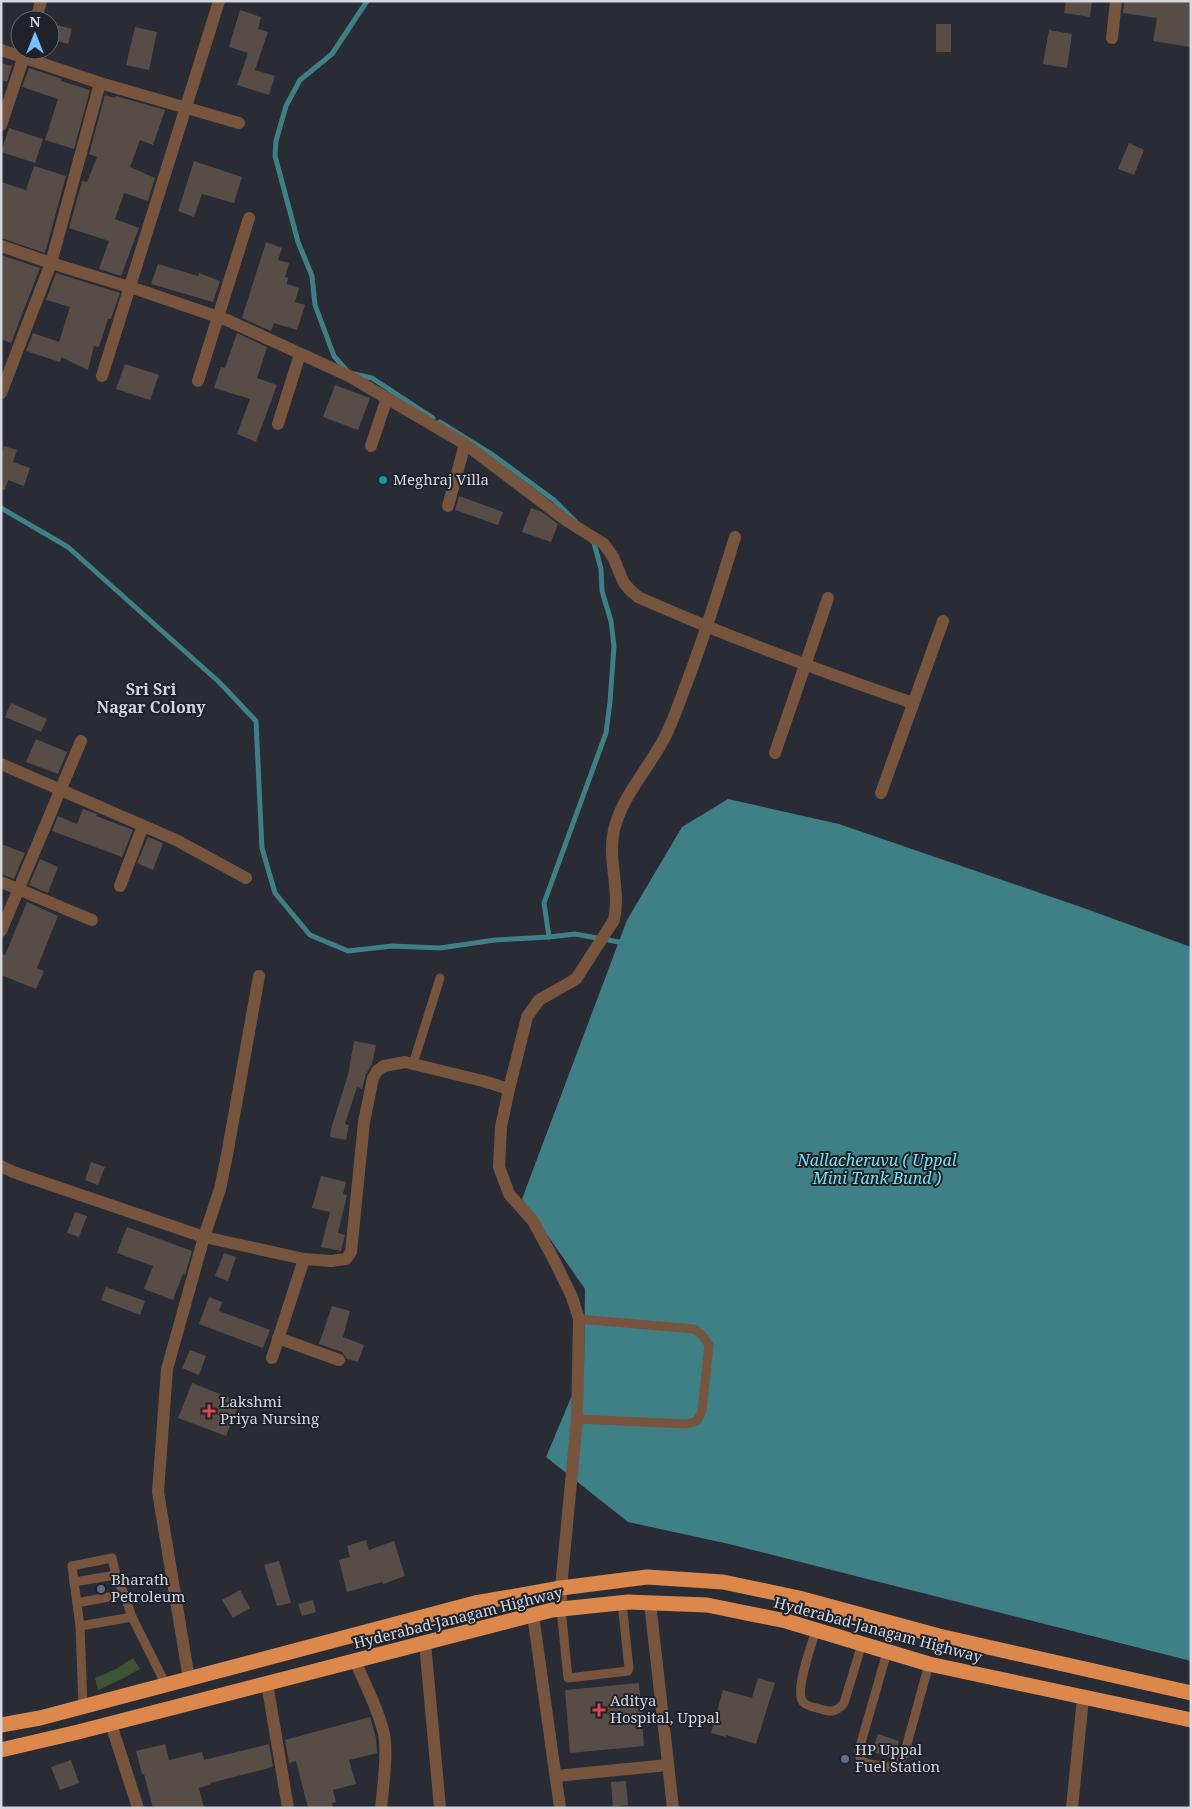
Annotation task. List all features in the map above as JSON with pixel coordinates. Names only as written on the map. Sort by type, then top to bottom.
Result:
[{"type":"highway","name":"Hyderabad-Janagam Highway","points":[[1,1725],[40,1718],[83,1707],[475,1603],[561,1588],[647,1577],[723,1582],[799,1598],[939,1636],[1191,1693]]},
{"type":"highway","name":"Hyderabad-Janagam Highway","points":[[1,1750],[111,1724],[533,1615],[561,1609],[622,1603],[707,1605],[786,1622],[929,1664],[1191,1720]]},
{"type":"street","points":[[102,376],[219,1]]},
{"type":"street","points":[[1112,38],[1116,1]]},
{"type":"street","points":[[1,125],[23,60]]},
{"type":"street","points":[[41,60],[100,83],[239,123]]},
{"type":"street","points":[[1,393],[51,263],[100,83]]},
{"type":"street","points":[[198,381],[249,218]]},
{"type":"street","points":[[1,246],[218,317],[349,376],[465,444],[567,521],[604,544],[624,582],[638,597],[707,628],[913,703]]},
{"type":"street","points":[[278,424],[300,354]]},
{"type":"street","points":[[371,446],[387,398]]},
{"type":"street","points":[[448,506],[465,444]]},
{"type":"street","points":[[561,1609],[561,1588],[577,1419],[579,1319],[572,1298],[554,1260],[533,1222],[510,1194],[499,1167],[501,1128],[527,1017],[539,1000],[576,979],[614,920],[617,909],[612,854],[614,830],[621,810],[665,737],[677,709],[707,628],[736,537]]},
{"type":"street","points":[[775,752],[828,598]]},
{"type":"street","points":[[880,793],[943,621]]},
{"type":"street","points":[[1,931],[59,789],[81,741]]},
{"type":"street","points":[[1,764],[176,840],[246,878]]},
{"type":"street","points":[[120,886],[143,826]]},
{"type":"street","points":[[1,882],[92,920]]},
{"type":"street","points":[[189,1679],[158,1492],[166,1368],[220,1189],[259,976]]},
{"type":"street","points":[[1,1166],[13,1172],[204,1237],[304,1260],[331,1261],[346,1259],[351,1252],[364,1122],[373,1078],[377,1071],[384,1066],[405,1062],[483,1081],[509,1090]]},
{"type":"street","points":[[272,1358],[304,1260]]},
{"type":"street","points":[[278,1338],[339,1360]]},
{"type":"street","points":[[650,1603],[673,1808]]},
{"type":"street","points":[[533,1615],[560,1808]]},
{"type":"street","points":[[425,1643],[440,1808]]},
{"type":"street","points":[[355,1660],[382,1726],[385,1740],[385,1767],[381,1808]]},
{"type":"street","points":[[267,1683],[288,1808]]},
{"type":"street","points":[[1072,1808],[1082,1698]]},
{"type":"street","points":[[111,1724],[138,1808]]},
{"type":"street","points":[[556,1776],[668,1765]]},
{"type":"lane","points":[[413,1064],[440,978]]},
{"type":"lane","points":[[577,1419],[687,1424],[698,1421],[702,1411],[709,1345],[702,1335],[694,1329],[579,1319]]},
{"type":"lane","points":[[83,1707],[80,1626],[72,1566],[112,1558],[116,1575],[132,1617],[166,1685]]},
{"type":"lane","points":[[74,1582],[116,1575]]},
{"type":"lane","points":[[77,1603],[124,1594]]},
{"type":"lane","points":[[561,1609],[568,1678],[628,1670],[630,1668],[622,1603]]},
{"type":"lane","points":[[80,1626],[132,1617]]},
{"type":"lane","points":[[816,1630],[800,1688],[801,1700],[805,1704],[830,1712],[836,1711],[844,1703],[862,1644]]},
{"type":"lane","points":[[887,1652],[859,1750],[859,1756],[862,1761],[889,1768],[896,1766],[900,1762],[904,1755],[929,1664]]},
{"type":"green space","points":[[133,1658],[140,1669],[98,1690],[95,1678],[116,1669]]},
{"type":"water","name":"Nallacheruvu ( Uppal Mini Tank Bund )","points":[[728,799],[839,824],[1191,947],[1191,1661],[729,1544],[628,1522],[546,1457],[584,1367],[585,1289],[522,1199],[627,920],[682,827]]},
{"type":"building","points":[[1066,1],[1092,1],[1090,17],[1064,13]]},
{"type":"building","points":[[1124,1],[1191,1],[1190,47],[1153,41],[1157,18],[1123,13]]},
{"type":"building","points":[[240,10],[261,17],[258,29],[268,32],[255,70],[275,76],[269,95],[237,85],[248,53],[229,47]]},
{"type":"building","points":[[936,24],[951,24],[951,52],[936,52]]},
{"type":"building","points":[[60,26],[72,29],[68,44],[60,42]]},
{"type":"building","points":[[135,27],[157,32],[149,70],[126,65]]},
{"type":"building","points":[[1049,30],[1072,34],[1067,68],[1043,64]]},
{"type":"building","points":[[1,63],[12,66],[7,82],[1,80]]},
{"type":"building","points":[[29,68],[90,90],[74,149],[45,140],[58,99],[22,87]]},
{"type":"building","points":[[105,95],[115,98],[116,96],[165,110],[153,145],[140,140],[130,167],[155,178],[148,201],[124,193],[115,219],[139,228],[121,276],[99,269],[109,241],[69,228],[82,181],[87,182],[97,157],[89,154]]},
{"type":"building","points":[[9,128],[43,139],[35,163],[1,152]]},
{"type":"building","points":[[1129,143],[1144,150],[1134,175],[1118,169]]},
{"type":"building","points":[[194,161],[242,177],[234,203],[202,194],[194,217],[178,211]]},
{"type":"building","points":[[34,166],[66,176],[45,253],[1,238],[1,182],[26,190]]},
{"type":"building","points":[[266,242],[282,248],[278,260],[289,263],[285,277],[288,278],[287,284],[299,288],[295,302],[305,305],[297,330],[274,323],[271,331],[242,318]]},
{"type":"building","points":[[1,255],[40,268],[11,343],[1,339]]},
{"type":"building","points":[[158,264],[198,276],[199,273],[220,281],[213,302],[151,284]]},
{"type":"building","points":[[56,273],[120,293],[111,319],[108,319],[99,347],[94,346],[88,370],[61,357],[60,362],[26,351],[33,333],[59,342],[70,307],[46,300]]},
{"type":"building","points":[[237,333],[267,347],[257,378],[277,385],[256,442],[237,434],[250,399],[214,388],[221,367],[225,368]]},
{"type":"building","points":[[125,364],[159,375],[150,400],[116,389]]},
{"type":"building","points":[[335,385],[370,398],[358,430],[323,417]]},
{"type":"building","points":[[4,446],[17,450],[13,462],[30,468],[24,486],[8,480],[5,490],[1,489],[1,454]]},
{"type":"building","points":[[459,496],[503,512],[498,525],[455,510]]},
{"type":"building","points":[[531,508],[542,512],[558,524],[551,542],[522,532]]},
{"type":"building","points":[[11,703],[47,719],[41,732],[5,717]]},
{"type":"building","points":[[36,739],[67,752],[58,774],[26,762]]},
{"type":"building","points":[[83,809],[133,830],[122,857],[52,831],[58,816],[77,824]]},
{"type":"building","points":[[148,837],[163,843],[153,870],[137,863]]},
{"type":"building","points":[[1,844],[25,853],[14,879],[1,874]]},
{"type":"building","points":[[40,859],[58,867],[48,893],[29,885]]},
{"type":"building","points":[[27,902],[58,916],[37,968],[44,971],[36,989],[1,975],[1,954],[5,955]]},
{"type":"building","points":[[354,1041],[376,1045],[372,1064],[366,1074],[362,1089],[357,1087],[345,1124],[349,1125],[346,1140],[330,1137],[348,1075]]},
{"type":"building","points":[[91,1162],[105,1167],[98,1185],[85,1180]]},
{"type":"building","points":[[321,1176],[346,1182],[343,1194],[347,1195],[338,1233],[345,1235],[341,1251],[321,1247],[330,1212],[312,1208]]},
{"type":"building","points":[[75,1212],[87,1216],[79,1237],[67,1233]]},
{"type":"building","points":[[127,1227],[192,1251],[185,1275],[183,1274],[173,1300],[144,1289],[153,1266],[117,1253]]},
{"type":"building","points":[[224,1253],[236,1257],[228,1281],[215,1276]]},
{"type":"building","points":[[106,1287],[145,1301],[140,1315],[101,1300]]},
{"type":"building","points":[[209,1297],[222,1302],[219,1311],[270,1330],[263,1348],[199,1324]]},
{"type":"building","points":[[332,1306],[350,1311],[343,1337],[364,1345],[358,1362],[347,1359],[342,1352],[319,1344]]},
{"type":"building","points":[[190,1350],[206,1356],[199,1375],[182,1368]]},
{"type":"building","points":[[192,1383],[240,1402],[226,1436],[178,1418]]},
{"type":"building","points":[[366,1540],[369,1550],[394,1541],[405,1576],[383,1584],[382,1582],[347,1592],[339,1560],[350,1557],[347,1546]]},
{"type":"building","points":[[279,1561],[291,1603],[277,1606],[264,1565]]},
{"type":"building","points":[[240,1590],[250,1608],[233,1618],[222,1600]]},
{"type":"building","points":[[313,1600],[316,1612],[302,1616],[298,1604]]},
{"type":"building","points":[[758,1678],[775,1683],[756,1744],[726,1735],[726,1737],[711,1733],[723,1690],[752,1698]]},
{"type":"building","points":[[639,1683],[644,1746],[570,1753],[565,1690]]},
{"type":"building","points":[[370,1717],[376,1738],[377,1753],[349,1760],[356,1784],[333,1790],[336,1802],[332,1803],[333,1808],[308,1808],[296,1761],[289,1763],[285,1740]]},
{"type":"building","points":[[878,1734],[899,1741],[893,1759],[872,1751]]},
{"type":"building","points":[[165,1744],[169,1760],[202,1752],[204,1760],[269,1744],[273,1767],[210,1783],[199,1788],[204,1808],[153,1808],[136,1751]]},
{"type":"building","points":[[71,1760],[79,1783],[60,1790],[51,1767]]},
{"type":"building","points":[[626,1781],[628,1805],[613,1807],[611,1782]]},
{"type":"waterway","points":[[347,371],[334,356],[315,305],[312,276],[298,242],[275,156],[276,141],[286,106],[300,80],[332,54],[367,1]]},
{"type":"waterway","points":[[354,374],[372,378],[433,418]]},
{"type":"waterway","points":[[440,422],[490,453],[554,500],[576,522]]},
{"type":"waterway","points":[[1,508],[68,547],[219,682],[256,721],[262,848],[275,893],[310,935],[348,951],[392,946],[440,948],[495,940],[549,937]]},
{"type":"waterway","points":[[591,540],[594,543],[601,569],[602,591],[611,621],[614,646],[606,733],[544,903],[549,937],[575,934],[619,942]]},
{"type":"place","name":"Meghraj Villa","points":[[383,480]]},
{"type":"place","name":"Lakshmi Priya Nursing","points":[[209,1411]]},
{"type":"place","name":"Bharath Petroleum","points":[[101,1589]]},
{"type":"place","name":"Aditya Hospital, Uppal","points":[[599,1710]]},
{"type":"place","name":"HP Uppal Fuel Station","points":[[845,1759]]},
{"type":"district","name":"Sri Sri Nagar Colony","points":[[151,698]]}]
